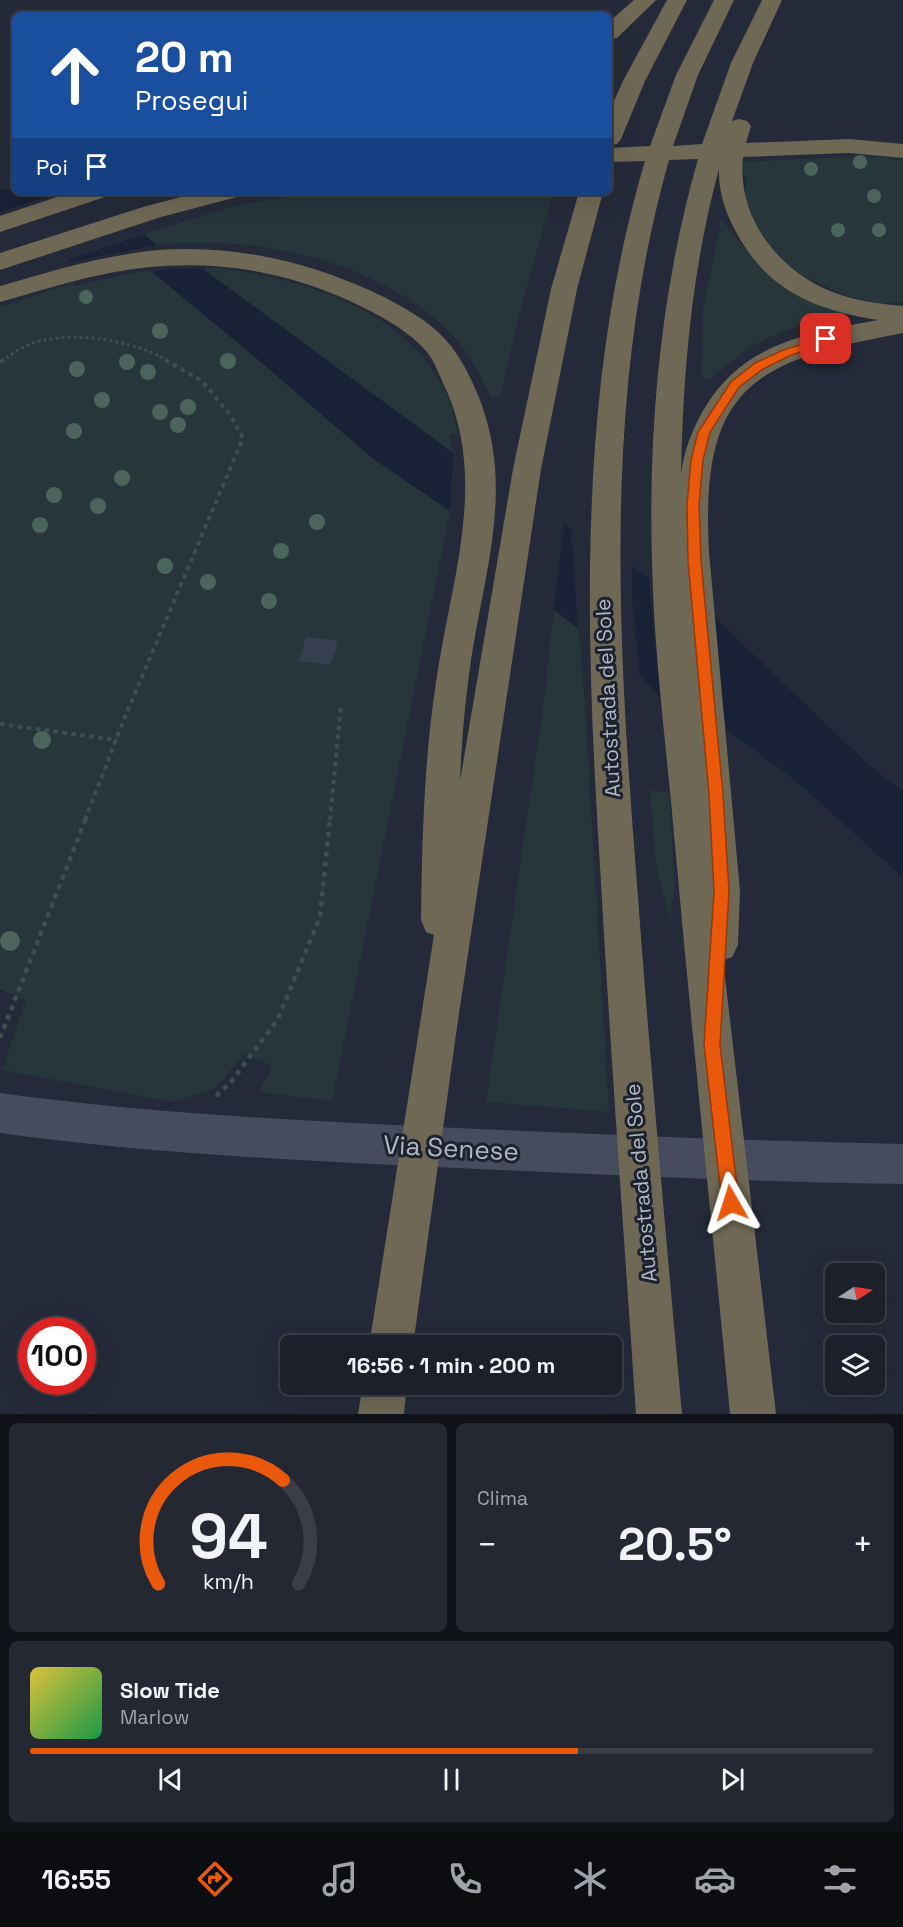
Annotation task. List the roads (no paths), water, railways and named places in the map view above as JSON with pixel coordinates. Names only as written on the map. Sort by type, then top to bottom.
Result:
[{"type":"highway","points":[[612,30],[646,0]]},
{"type":"highway","points":[[612,132],[634,81],[676,0]]},
{"type":"highway","name":"Autostrada del Sole","points":[[659,1414],[606,705],[602,573],[604,486],[609,402],[633,250],[663,140],[689,71],[724,0]]},
{"type":"highway","points":[[753,1414],[712,1045],[702,794],[669,408],[678,316],[687,255],[718,167],[736,78],[757,26],[772,0]]},
{"type":"highway","points":[[725,138],[777,0]]},
{"type":"highway","points":[[612,155],[849,146],[903,151]]},
{"type":"highway","points":[[718,167],[759,250],[778,272],[799,286],[840,305],[903,314]]},
{"type":"highway","points":[[0,224],[87,195]]},
{"type":"highway","points":[[7,257],[152,212],[217,195]]},
{"type":"highway","points":[[393,1335],[427,1096],[526,469],[564,289],[590,195]]},
{"type":"highway","points":[[0,294],[67,275],[133,261],[223,257],[263,264],[321,279],[376,303],[402,319],[435,344],[461,386],[475,433],[480,469],[479,522],[452,681],[439,816],[438,1027]]},
{"type":"highway","points":[[681,561],[693,505],[697,460],[704,432],[735,385],[759,366],[811,344],[842,335],[903,324]]},
{"type":"highway","points":[[381,1414],[384,1395]]},
{"type":"main road","name":"Via Senese","points":[[0,1113],[76,1125],[311,1142],[587,1155],[804,1163],[903,1164]]},
{"type":"water","points":[[0,189],[12,190],[12,195],[52,195],[0,212]]},
{"type":"water","points":[[144,234],[157,245],[72,262],[69,259]]},
{"type":"water","points":[[203,269],[453,453],[450,511],[371,457],[151,271]]},
{"type":"water","points":[[564,523],[571,530],[578,629],[554,610]]},
{"type":"water","points":[[632,566],[649,578],[660,697],[640,676],[632,601]]},
{"type":"water","points":[[711,614],[869,765],[903,792],[903,877],[797,782],[726,729]]}]
